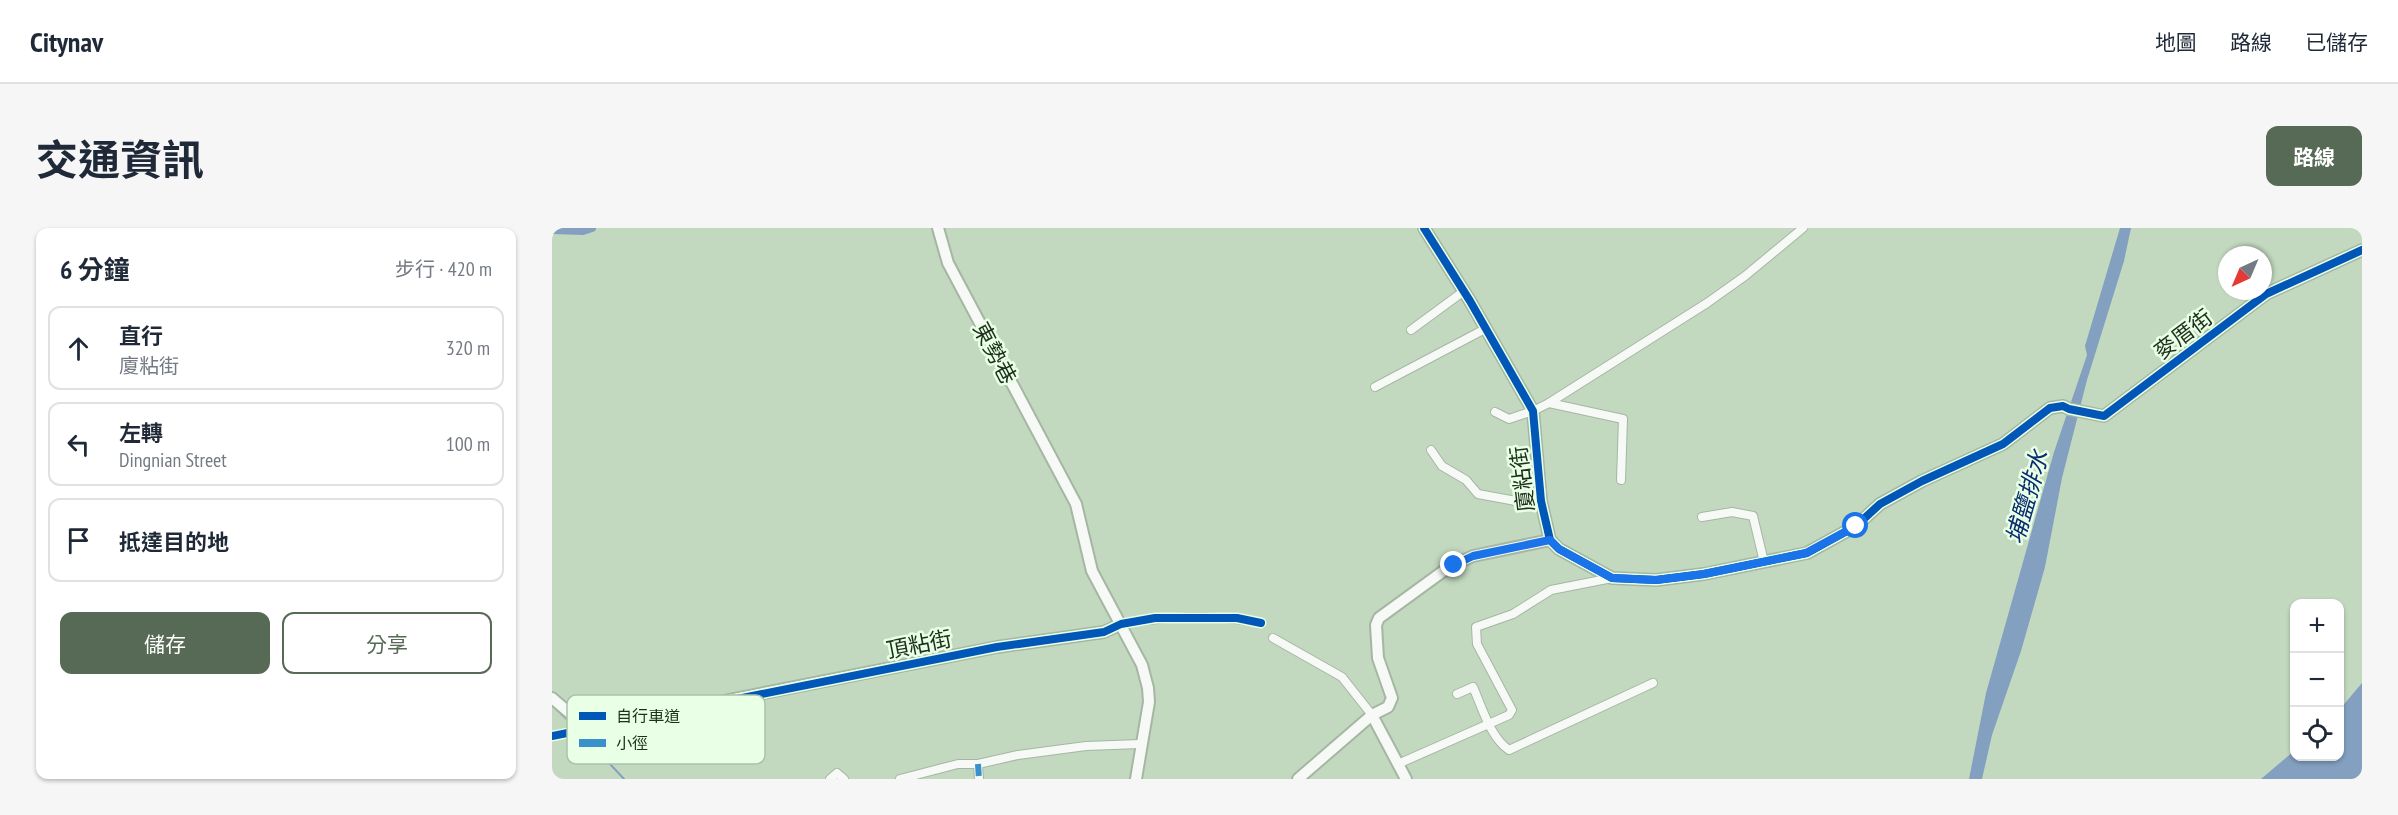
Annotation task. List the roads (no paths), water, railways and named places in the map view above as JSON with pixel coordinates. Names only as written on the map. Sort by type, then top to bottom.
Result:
[{"type":"street","name":"東勢巷","points":[[938,228],[948,263],[1076,504],[1092,571],[1120,624]]},
{"type":"street","name":"廈粘街","points":[[1424,228],[1464,291],[1533,411],[1541,501],[1550,540],[1559,549],[1612,578],[1656,580],[1704,574],[1806,553],[1856,526],[1881,504],[1922,481],[2002,444],[2050,408],[2063,406],[2069,409]]},
{"type":"street","points":[[1495,412],[1509,418],[1533,411],[1549,403],[1707,303],[1745,276],[1803,228]]},
{"type":"street","name":"麥厝街","points":[[2069,409],[2104,416],[2266,294],[2362,250]]},
{"type":"street","points":[[1411,330],[1464,291]]},
{"type":"street","points":[[1375,387],[1485,329]]},
{"type":"street","points":[[1549,403],[1623,419],[1621,480]]},
{"type":"street","points":[[1431,450],[1442,466],[1466,480],[1479,494],[1516,501],[1541,501]]},
{"type":"street","points":[[1702,517],[1732,512],[1753,516],[1764,562]]},
{"type":"street","points":[[1298,779],[1372,715],[1388,707],[1392,698],[1378,658],[1376,625],[1378,618],[1449,567],[1473,556],[1550,540]]},
{"type":"street","points":[[1398,764],[1509,715],[1512,710],[1477,644],[1474,633],[1476,627],[1513,615],[1551,590],[1612,578]]},
{"type":"street","name":"頂粘街","points":[[753,695],[997,647],[1104,632],[1120,624],[1155,618],[1237,618],[1261,623]]},
{"type":"street","points":[[1120,624],[1142,665],[1149,688],[1149,702],[1140,744],[1136,779]]},
{"type":"street","points":[[1273,638],[1342,677],[1372,715],[1406,779]]},
{"type":"street","points":[[1457,694],[1473,687],[1489,724],[1502,745],[1509,750],[1653,683]]},
{"type":"street","points":[[552,698],[567,711]]},
{"type":"street","points":[[552,736],[567,732]]},
{"type":"street","points":[[900,779],[958,764],[978,764],[1018,755],[1086,746],[1140,744]]},
{"type":"street","points":[[978,764],[979,779]]},
{"type":"street","points":[[830,779],[837,773],[844,779]]},
{"type":"water","points":[[2120,228],[2131,228],[2124,261],[2087,380],[2062,478],[2045,567],[2021,651],[1992,735],[1982,779],[1969,779],[1986,693],[2054,452],[2087,355],[2085,346]]},
{"type":"water","points":[[2362,683],[2362,779],[2261,779],[2290,754],[2290,761],[2344,761],[2344,704]]},
{"type":"waterway","points":[[552,230],[583,231],[592,228]]},
{"type":"waterway","points":[[552,705],[567,719]]},
{"type":"waterway","points":[[610,764],[624,779]]},
{"type":"water label","name":"埔鹽排水","points":[[2027,497]]}]
